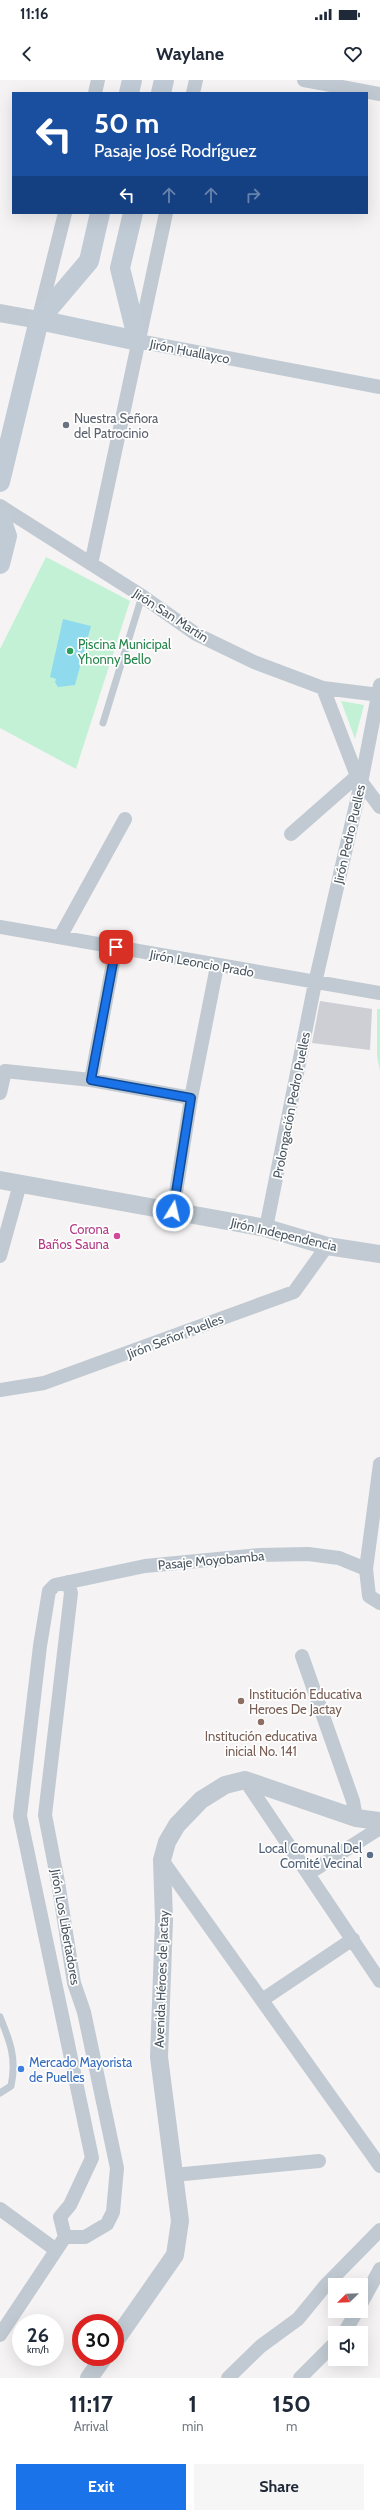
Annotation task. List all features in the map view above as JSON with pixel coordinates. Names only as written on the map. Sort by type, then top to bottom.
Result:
[{"type":"main road","points":[[129,92],[132,80]]},
{"type":"main road","points":[[161,92],[164,80]]},
{"type":"main road","points":[[0,482],[39,320],[89,260],[100,214]]},
{"type":"main road","points":[[133,214],[120,268],[138,341]]},
{"type":"main road","name":"Jirón Huallayco","points":[[39,320],[138,341]]},
{"type":"main road","points":[[0,516],[8,536],[0,564]]},
{"type":"street","points":[[95,92],[98,80]]},
{"type":"street","points":[[193,92],[196,80]]},
{"type":"street","points":[[304,80],[380,94]]},
{"type":"street","points":[[39,320],[65,214]]},
{"type":"street","points":[[91,564],[166,214]]},
{"type":"street","name":"Jirón Huallayco","points":[[0,313],[39,320]]},
{"type":"street","name":"Jirón Huallayco","points":[[138,341],[380,387]]},
{"type":"street","name":"Jirón San Martín","points":[[0,506],[142,596],[196,634],[254,662],[323,688],[379,691]]},
{"type":"street","points":[[323,688],[359,779],[380,807]]},
{"type":"street","name":"Jirón Pedro Puelles","points":[[315,983],[379,691]]},
{"type":"street","points":[[291,834],[359,779]]},
{"type":"street","points":[[60,937],[125,819]]},
{"type":"street","name":"Jirón Leoncio Prado","points":[[0,927],[217,966],[380,993]]},
{"type":"street","points":[[91,1080],[116,947]]},
{"type":"street","points":[[173,1211],[191,1098],[217,966]]},
{"type":"street","name":"Prolongación Pedro Puelles","points":[[266,1228],[315,983]]},
{"type":"street","points":[[0,1093],[5,1071],[91,1080],[191,1098]]},
{"type":"street","name":"Jirón Independencia","points":[[0,1180],[266,1228],[328,1246],[380,1254]]},
{"type":"street","points":[[0,1256],[20,1184]]},
{"type":"street","name":"Jirón Señor Puelles","points":[[0,1390],[44,1383],[294,1292],[328,1246]]},
{"type":"street","points":[[375,1599],[366,1569],[380,1464]]},
{"type":"street","name":"Pasaje Moyobamba","points":[[61,1584],[145,1566],[260,1555],[308,1554],[339,1558],[366,1569]]},
{"type":"street","name":"Jirón Los Libertadores","points":[[61,1584],[71,1593],[45,1815],[58,1882],[74,1982],[84,2012],[117,2168],[113,2212],[107,2224],[85,2237],[65,2237],[60,2217],[70,2205],[92,2158],[20,1816],[48,1591],[61,1584]]},
{"type":"street","points":[[302,1656],[353,1801],[356,1818]]},
{"type":"street","points":[[245,1780],[356,1818],[380,1821]]},
{"type":"street","points":[[245,1780],[380,1981]]},
{"type":"street","name":"Avenida Héroes de Jactay","points":[[124,2328],[175,2255],[180,2221],[159,2057],[164,1920],[162,1860],[167,1842],[177,1825],[201,1800],[225,1785],[245,1780]]},
{"type":"street","points":[[309,1874],[380,1828]]},
{"type":"street","points":[[162,1860],[378,2160]]},
{"type":"street","points":[[262,2000],[353,1939]]},
{"type":"street","points":[[174,2175],[320,2161]]},
{"type":"street","points":[[0,2209],[56,2250]]},
{"type":"street","points":[[228,2378],[261,2346],[298,2319],[325,2286],[380,2230]]},
{"type":"street","points":[[0,2335],[65,2237]]},
{"type":"street","points":[[368,2291],[380,2269]]},
{"type":"street","points":[[300,2378],[328,2351]]},
{"type":"street","points":[[89,2378],[98,2366]]},
{"type":"lane","points":[[103,723],[142,596]]},
{"type":"lane","points":[[0,2017],[12,2045],[14,2069],[11,2086],[0,2093]]},
{"type":"green space","points":[[46,557],[130,601],[76,769],[0,728],[0,649]]},
{"type":"green space","points":[[341,701],[364,705],[355,739]]},
{"type":"green space","points":[[377,1009],[380,1009],[380,1071],[377,1056]]},
{"type":"water","name":"Piscina Municipal Yhonny Bello","points":[[63,619],[91,626],[75,685],[58,687],[55,682],[56,679],[50,677]]},
{"type":"building","points":[[320,1001],[372,1009],[370,1050],[312,1043]]},
{"type":"place","name":"Nuestra Señora del Patrocinio","points":[[66,425]]},
{"type":"place","name":"Piscina Municipal Yhonny Bello","points":[[70,651]]},
{"type":"place","name":"Corona Baños Sauna","points":[[117,1236]]},
{"type":"place","name":"Institución Educativa Heroes De Jactay","points":[[241,1701]]},
{"type":"place","name":"Institución educativa inicial No. 141","points":[[261,1722]]},
{"type":"place","name":"Local Comunal Del Comité Vecinal","points":[[370,1855]]},
{"type":"place","name":"Mercado Mayorista de Puelles","points":[[21,2069]]},
{"type":"route","points":[[116,947],[91,1080],[191,1098],[173,1211]]}]
